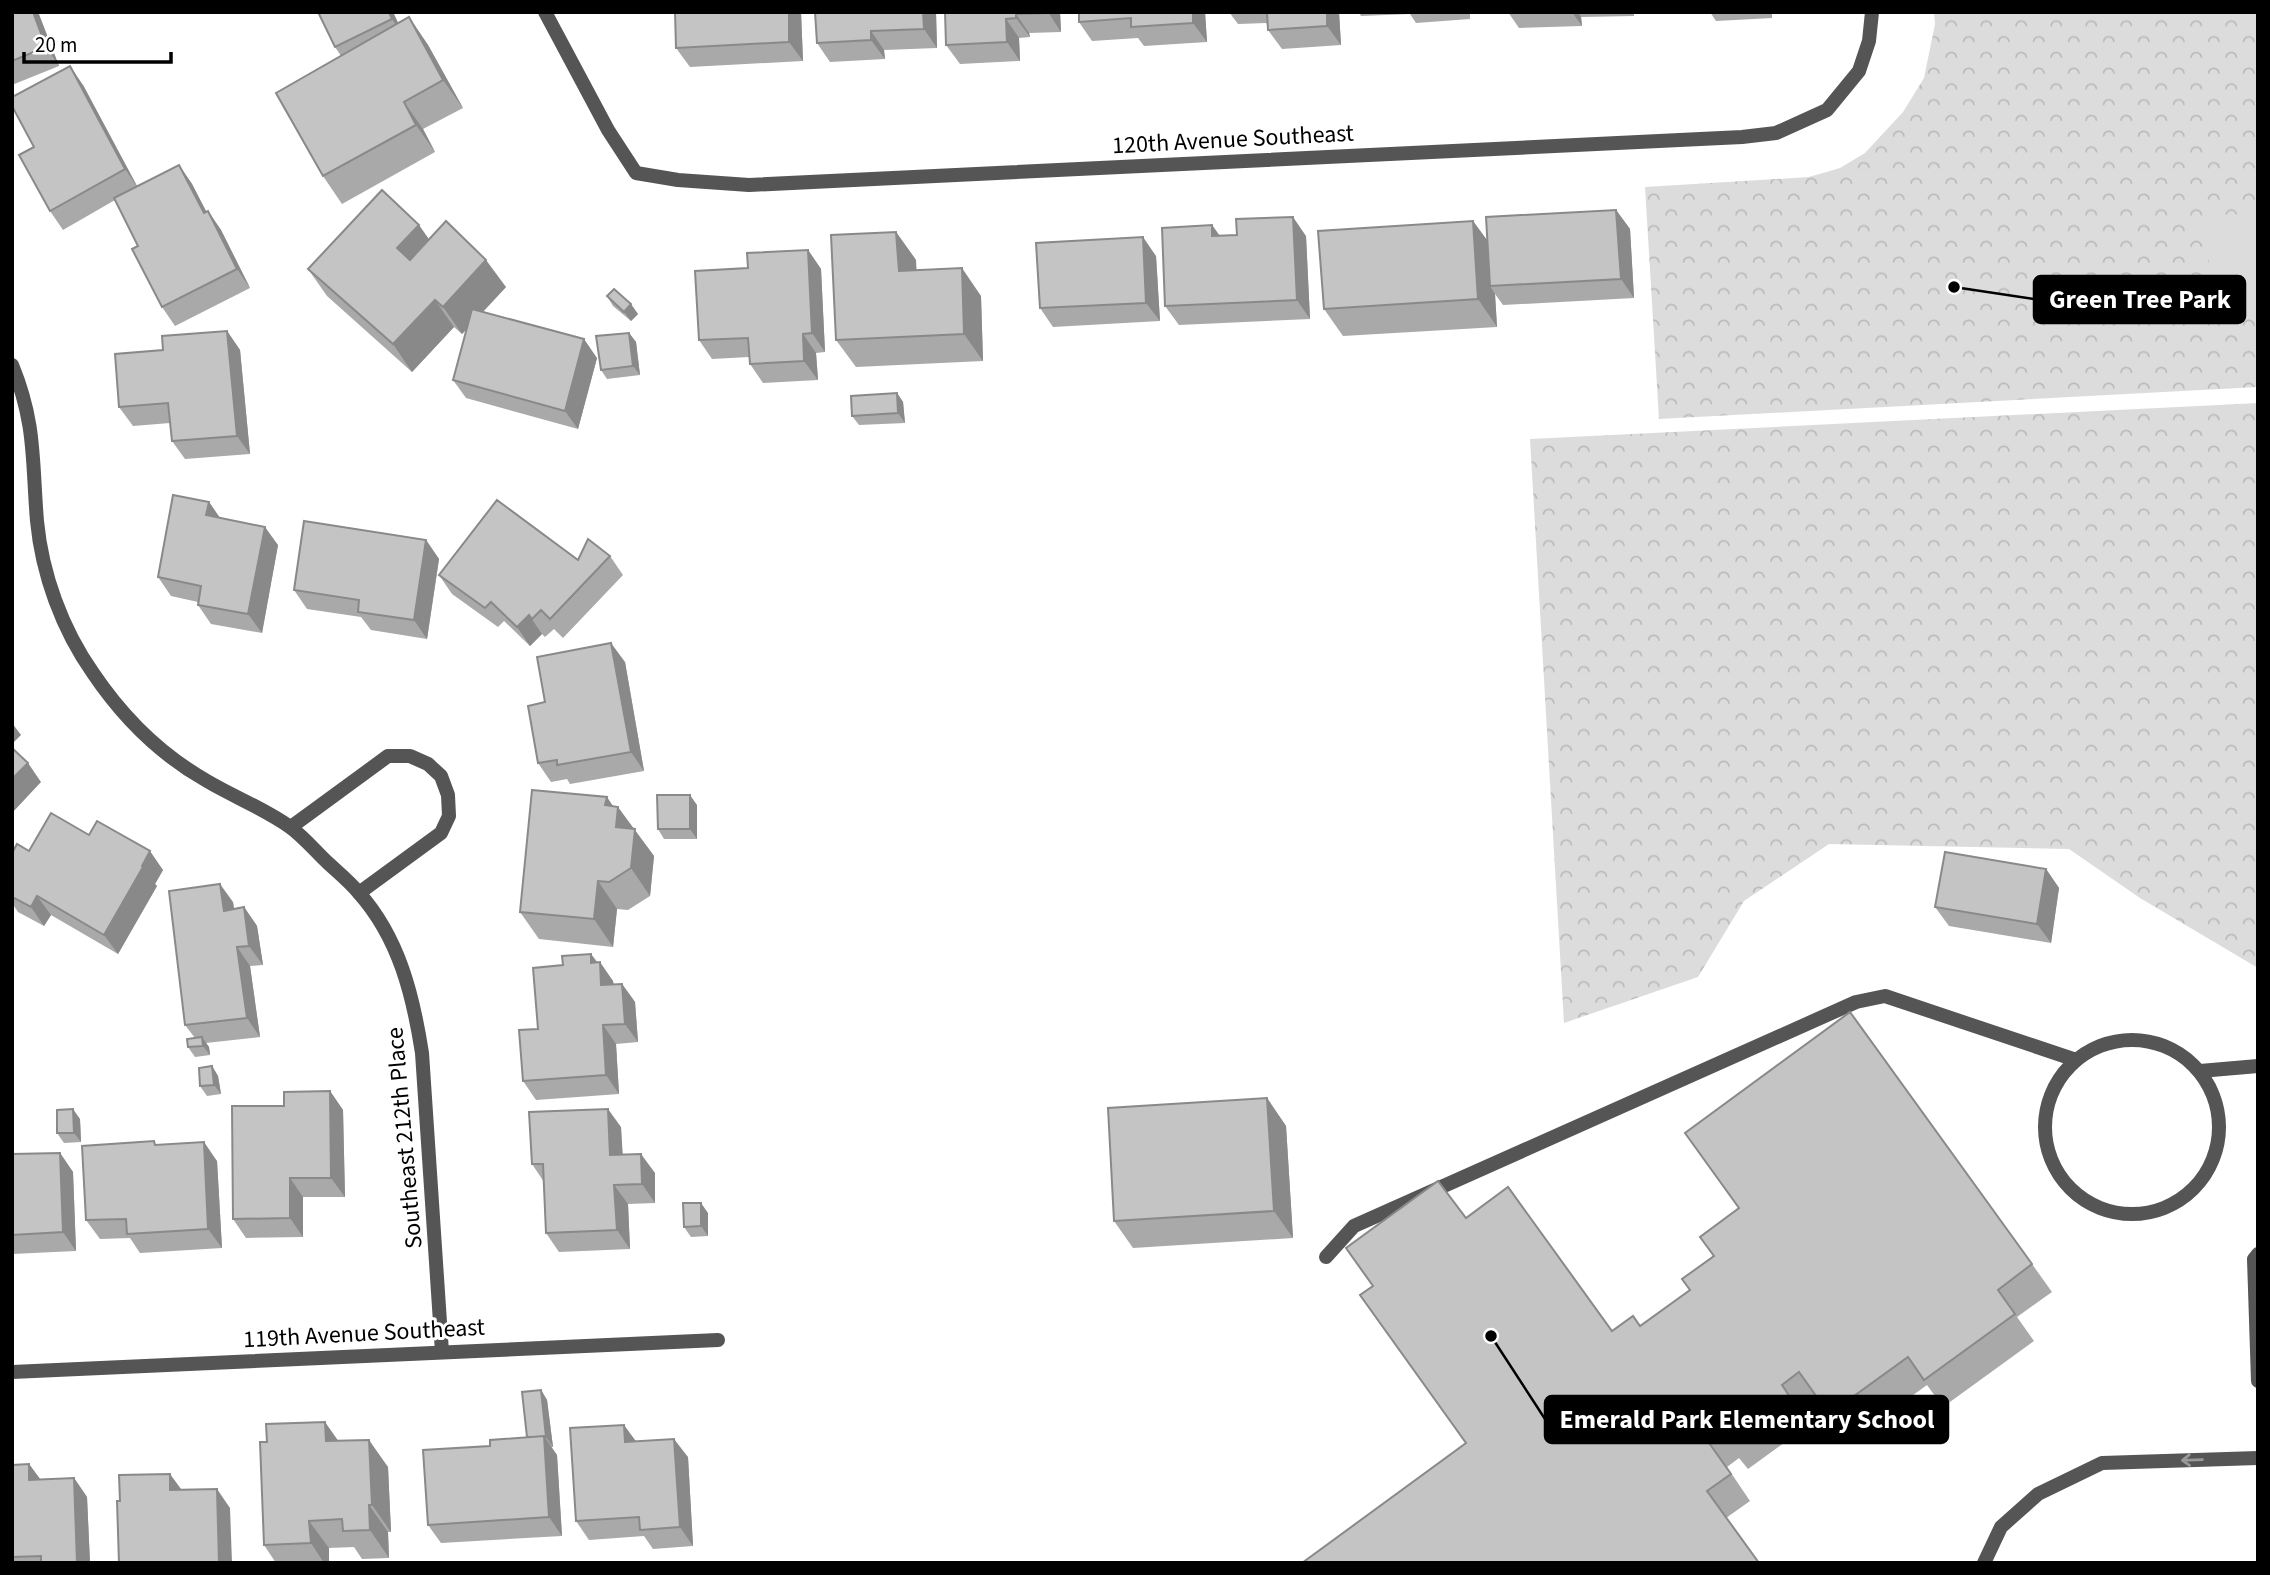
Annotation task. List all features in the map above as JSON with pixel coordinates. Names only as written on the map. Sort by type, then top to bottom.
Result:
[{"type":"street","name":"120th Avenue Southeast","points":[[545,12],[608,130],[636,173],[678,180],[749,185],[1742,137],[1776,133],[1827,110],[1859,71],[1869,41],[1872,12]]},
{"type":"street","name":"Southeast 212th Place","points":[[12,365],[30,422],[41,551],[58,608],[92,672],[139,730],[172,758],[205,780],[291,827],[359,893],[397,951],[416,1015],[426,1089],[442,1352]]},
{"type":"street","points":[[291,827],[388,755],[410,756],[428,764],[441,776],[449,795],[449,816],[441,833],[359,893]]},
{"type":"street","points":[[1326,1257],[1354,1226],[1856,1002],[1885,996],[2076,1060]]},
{"type":"street","points":[[2140,1040],[2174,1049],[2200,1071],[2217,1101],[2220,1136],[2210,1169],[2189,1195],[2158,1212],[2124,1215],[2091,1206],[2065,1184],[2048,1154],[2044,1119],[2054,1086],[2076,1060],[2106,1043],[2140,1040]]},
{"type":"street","points":[[2200,1071],[2258,1066]]},
{"type":"street","points":[[2258,1254],[2254,1259],[2258,1381]]},
{"type":"street","name":"119th Avenue Southeast","points":[[12,1372],[718,1340]]},
{"type":"street","points":[[1984,1563],[2001,1527],[2038,1494],[2102,1463],[2258,1458]]},
{"type":"green space","points":[[1934,12],[2258,12],[2258,387],[1659,419],[1645,187],[1809,177],[1840,168],[1865,153],[1903,112],[1924,78],[1935,24]]},
{"type":"green space","points":[[2258,214],[2258,304],[2210,306],[2207,215]]},
{"type":"green space","points":[[2258,403],[2258,968],[2140,898],[2069,849],[1829,844],[1744,901],[1698,977],[1564,1023],[1530,439]]},
{"type":"building","points":[[12,12],[33,12],[46,47],[12,61]]},
{"type":"building","points":[[318,12],[389,12],[392,19],[335,47]]},
{"type":"building","points":[[675,12],[789,12],[789,42],[676,48]]},
{"type":"building","points":[[815,12],[923,12],[924,29],[871,31],[871,40],[817,43]]},
{"type":"building","points":[[945,12],[1048,13],[1016,14],[1016,18],[1006,19],[1007,42],[946,45]]},
{"type":"building","points":[[1079,12],[1193,12],[1193,23],[1131,27],[1131,18],[1079,22]]},
{"type":"building","points":[[1267,12],[1327,12],[1327,26],[1268,30]]},
{"type":"building","points":[[409,17],[443,80],[404,102],[416,125],[323,176],[276,93]]},
{"type":"building","points":[[70,66],[125,169],[50,211],[19,155],[34,147],[12,106],[12,97]]},
{"type":"building","points":[[179,165],[204,213],[208,211],[237,269],[162,307],[132,249],[138,246],[114,198]]},
{"type":"building","points":[[382,190],[419,225],[397,248],[410,260],[446,221],[486,260],[443,307],[435,300],[393,344],[308,269]]},
{"type":"building","points":[[1616,210],[1621,279],[1490,286],[1486,217]]},
{"type":"building","points":[[1293,217],[1297,300],[1165,306],[1162,228],[1212,225],[1212,236],[1237,235],[1236,219]]},
{"type":"building","points":[[1473,221],[1478,299],[1324,309],[1318,231]]},
{"type":"building","points":[[896,232],[899,271],[962,268],[964,334],[836,340],[831,235]]},
{"type":"building","points":[[1143,237],[1146,303],[1040,308],[1036,243]]},
{"type":"building","points":[[808,250],[812,333],[803,334],[804,361],[750,364],[748,338],[699,340],[695,271],[748,268],[747,253]]},
{"type":"building","points":[[614,289],[631,304],[624,312],[607,296]]},
{"type":"building","points":[[472,309],[584,339],[565,411],[453,380]]},
{"type":"building","points":[[227,331],[237,436],[172,441],[168,403],[119,407],[115,354],[163,350],[162,336]]},
{"type":"building","points":[[629,333],[633,366],[601,370],[596,336]]},
{"type":"building","points":[[897,393],[898,413],[852,416],[851,396]]},
{"type":"building","points":[[173,495],[209,502],[206,515],[265,527],[248,614],[198,605],[201,586],[158,577]]},
{"type":"building","points":[[497,500],[578,560],[588,539],[610,556],[550,619],[541,610],[532,619],[529,615],[517,627],[491,602],[485,608],[439,575]]},
{"type":"building","points":[[304,521],[426,540],[414,620],[358,612],[359,600],[294,590]]},
{"type":"building","points":[[611,643],[631,752],[557,765],[557,760],[538,763],[528,706],[545,702],[537,657]]},
{"type":"building","points":[[12,748],[28,763],[12,779]]},
{"type":"building","points":[[532,790],[607,797],[605,805],[618,807],[616,827],[635,829],[631,868],[609,882],[598,881],[594,919],[520,912]]},
{"type":"building","points":[[657,795],[690,795],[690,829],[658,829]]},
{"type":"building","points":[[51,813],[89,835],[97,821],[150,851],[104,935],[37,896],[31,907],[12,897],[12,853],[17,844],[29,851]]},
{"type":"building","points":[[1945,852],[2046,869],[2037,924],[1935,907]]},
{"type":"building","points":[[220,884],[224,911],[244,907],[249,946],[237,947],[247,1018],[185,1025],[169,891]]},
{"type":"building","points":[[591,954],[591,963],[600,962],[601,985],[622,984],[625,1024],[603,1025],[606,1075],[523,1081],[519,1030],[538,1029],[533,968],[563,965],[562,956]]},
{"type":"building","points":[[1850,1012],[2032,1264],[1998,1290],[2015,1314],[1924,1380],[1908,1357],[1829,1414],[1799,1372],[1782,1385],[1790,1397],[1729,1442],[1720,1430],[1707,1440],[1731,1474],[1707,1491],[1759,1563],[1302,1563],[1466,1443],[1360,1295],[1373,1286],[1346,1248],[1438,1181],[1466,1218],[1508,1187],[1612,1331],[1633,1316],[1640,1326],[1690,1290],[1682,1279],[1714,1256],[1700,1237],[1739,1208],[1685,1133]]},
{"type":"building","points":[[202,1037],[203,1046],[188,1047],[187,1039]]},
{"type":"building","points":[[212,1066],[214,1085],[200,1086],[199,1068]]},
{"type":"building","points":[[330,1091],[331,1178],[290,1178],[290,1218],[233,1219],[232,1106],[284,1106],[284,1092]]},
{"type":"building","points":[[1267,1098],[1274,1211],[1114,1221],[1108,1108]]},
{"type":"building","points":[[73,1109],[74,1133],[57,1133],[57,1110]]},
{"type":"building","points":[[608,1109],[610,1155],[641,1154],[642,1184],[614,1185],[617,1230],[546,1233],[543,1164],[532,1164],[529,1112]]},
{"type":"building","points":[[154,1141],[155,1145],[204,1142],[208,1229],[127,1234],[126,1219],[86,1220],[82,1146]]},
{"type":"building","points":[[60,1153],[63,1232],[12,1235],[12,1154]]},
{"type":"building","points":[[683,1203],[701,1203],[701,1226],[684,1227]]},
{"type":"building","points":[[541,1390],[546,1437],[527,1437],[522,1392]]},
{"type":"building","points":[[325,1422],[326,1441],[369,1440],[372,1505],[369,1505],[370,1530],[343,1531],[342,1519],[309,1521],[311,1543],[264,1545],[260,1442],[267,1442],[266,1424]]},
{"type":"building","points":[[624,1425],[625,1442],[674,1439],[680,1527],[640,1530],[639,1517],[576,1521],[570,1428]]},
{"type":"building","points":[[544,1436],[549,1517],[428,1525],[423,1450],[490,1446],[490,1440]]},
{"type":"building","points":[[29,1464],[29,1480],[74,1478],[77,1563],[41,1563],[41,1556],[12,1557],[12,1465]]},
{"type":"building","points":[[170,1474],[170,1490],[217,1489],[219,1563],[119,1563],[119,1475]]},
{"type":"place","name":"Green Tree Park","points":[[1954,287]]},
{"type":"place","name":"Emerald Park Elementary School","points":[[1491,1336]]}]
